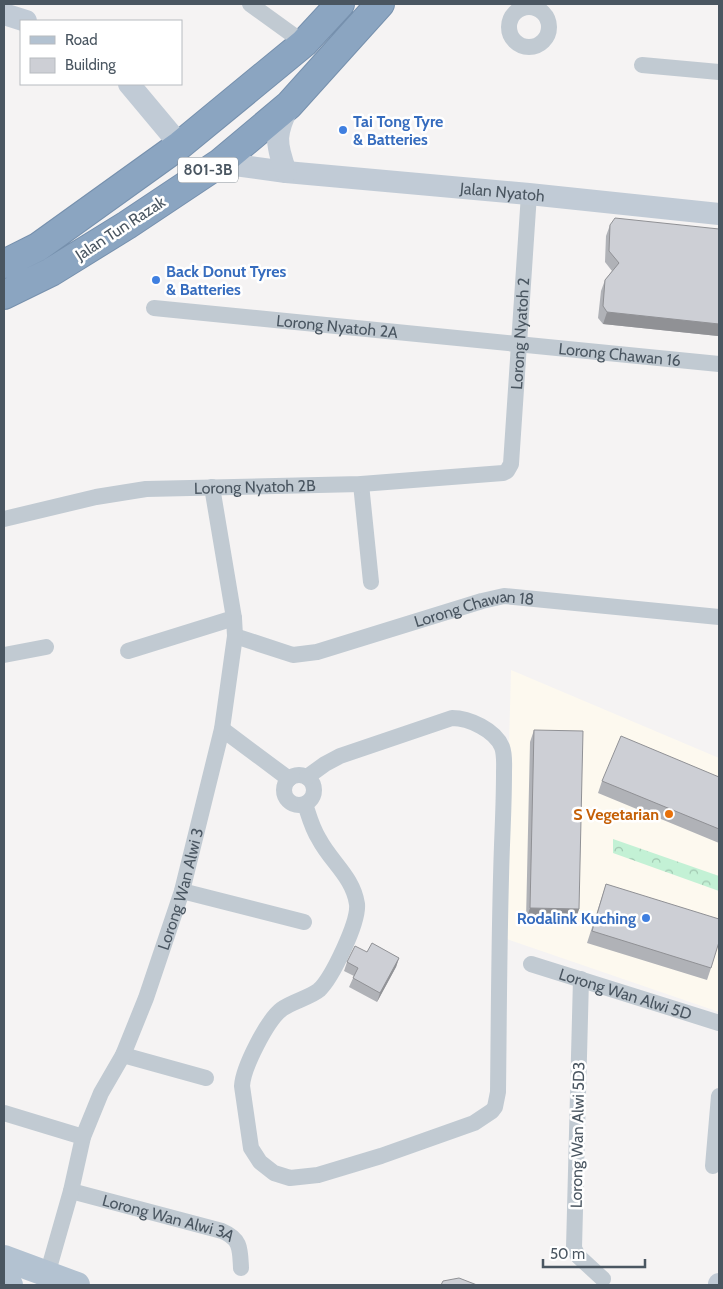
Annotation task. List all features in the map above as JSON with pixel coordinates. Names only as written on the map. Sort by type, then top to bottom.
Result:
[{"type":"highway","name":"Jalan Tun Razak","points":[[4,264],[38,246],[180,145],[304,43],[340,4]]},
{"type":"highway","name":"Jalan Tun Razak","points":[[4,295],[60,267],[220,163],[289,105],[380,4]]},
{"type":"main road","points":[[4,1258],[77,1285]]},
{"type":"main road","points":[[4,1283],[10,1285]]},
{"type":"street","points":[[250,4],[304,43]]},
{"type":"street","points":[[4,14],[23,20]]},
{"type":"street","points":[[642,65],[719,72]]},
{"type":"street","points":[[131,85],[180,145]]},
{"type":"street","points":[[286,172],[281,159],[278,137],[280,124],[289,105]]},
{"type":"street","name":"Jalan Nyatoh","points":[[220,163],[286,172],[529,194],[719,214]]},
{"type":"street","name":"Lorong Nyatoh 2","points":[[507,471],[511,464],[529,194]]},
{"type":"street","name":"Lorong Nyatoh 2A","points":[[154,308],[519,344]]},
{"type":"street","name":"Lorong Chawan 16","points":[[519,344],[719,364]]},
{"type":"street","name":"Lorong Nyatoh 2B","points":[[4,519],[96,497],[146,489],[361,484],[503,473],[507,471]]},
{"type":"street","points":[[361,484],[371,582]]},
{"type":"street","name":"Lorong Wan Alwi 3","points":[[47,1275],[71,1190],[83,1137],[102,1093],[123,1055],[146,998],[182,891],[222,729],[235,636],[234,618],[212,487]]},
{"type":"street","name":"Lorong Chawan 18","points":[[235,636],[293,656],[317,652],[482,601],[504,596],[719,617]]},
{"type":"street","points":[[128,651],[234,618]]},
{"type":"street","points":[[4,655],[46,647]]},
{"type":"street","points":[[305,804],[319,840],[350,881],[357,906],[352,931],[324,983],[318,990],[281,1009],[272,1020],[246,1066],[242,1086],[251,1148],[260,1162],[274,1173],[290,1178],[318,1175],[474,1123],[488,1115],[495,1107],[498,1092],[500,900],[504,790],[504,757],[502,747],[497,739],[487,730],[472,721],[463,718],[452,718],[333,759],[307,777]]},
{"type":"street","points":[[222,729],[289,780]]},
{"type":"street","points":[[301,775],[307,777],[312,782],[314,788],[314,794],[310,800],[305,804],[298,804],[287,798],[285,785],[289,780],[294,776],[301,775]]},
{"type":"street","points":[[182,891],[304,922]]},
{"type":"street","name":"Lorong Wan Alwi 5D","points":[[531,964],[719,1023]]},
{"type":"street","name":"Lorong Wan Alwi 5D3","points":[[580,979],[574,1248],[578,1256],[603,1279]]},
{"type":"street","points":[[123,1055],[206,1078]]},
{"type":"street","points":[[713,1166],[719,1096]]},
{"type":"street","points":[[4,1113],[83,1137]]},
{"type":"street","name":"Lorong Wan Alwi 3A","points":[[71,1190],[231,1235],[238,1241],[241,1268]]},
{"type":"shaded area","points":[[511,670],[719,758],[719,1012],[504,938]]},
{"type":"green space","points":[[613,839],[719,876],[719,891],[613,853]]},
{"type":"building","points":[[615,218],[719,229],[719,324],[607,312],[603,306],[605,280],[619,263],[609,251],[610,225]]},
{"type":"building","points":[[534,730],[583,731],[579,909],[530,908]]},
{"type":"building","points":[[621,736],[719,777],[719,829],[602,781]]},
{"type":"building","points":[[606,884],[719,919],[719,942],[711,968],[592,931]]},
{"type":"building","points":[[372,943],[399,958],[380,993],[353,978],[358,968],[347,962],[355,946],[367,952]]},
{"type":"building","points":[[459,1278],[477,1285],[441,1285],[443,1281]]},
{"type":"place","name":"Tai Tong Tyre & Batteries","points":[[343,130]]},
{"type":"place","name":"Back Donut Tyres & Batteries","points":[[156,280]]},
{"type":"place","name":"S Vegetarian","points":[[669,814]]},
{"type":"place","name":"Rodalink Kuching","points":[[646,918]]}]
